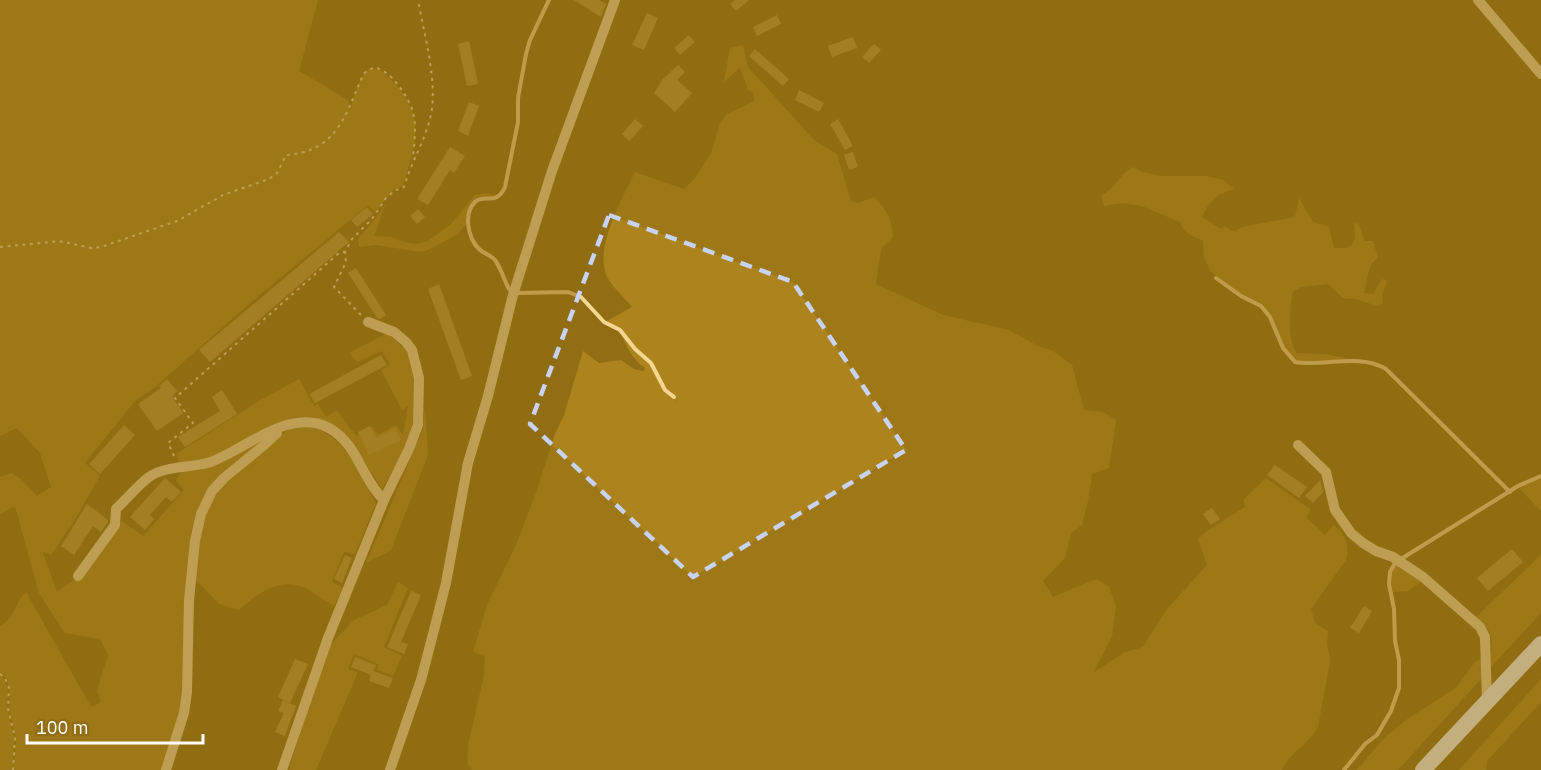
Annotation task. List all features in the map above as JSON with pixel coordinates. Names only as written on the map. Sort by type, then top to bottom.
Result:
[{"type":"highway","points":[[1423,770],[1541,644]]},
{"type":"street","points":[[390,770],[427,657],[446,583],[468,463],[488,396],[513,295],[552,171],[615,0]]},
{"type":"street","points":[[1478,0],[1541,74]]},
{"type":"street","points":[[282,770],[328,638],[384,500],[418,426],[419,378],[415,357],[406,342],[394,332],[368,322]]},
{"type":"street","points":[[78,576],[115,525],[116,509],[150,476],[208,463],[294,422],[312,421],[331,429],[357,457],[375,492],[384,500]]},
{"type":"street","points":[[166,770],[184,713],[187,692],[189,600],[195,541],[201,514],[212,491],[224,478],[283,426]]},
{"type":"street","points":[[1298,445],[1326,472],[1335,510],[1351,533],[1363,543],[1393,557],[1423,577],[1480,627],[1486,644],[1487,701]]},
{"type":"path","points":[[368,322],[334,287],[346,262],[345,252],[352,239],[372,219],[386,198],[394,191],[404,187],[413,159],[424,138],[432,105],[428,60],[418,0]]},
{"type":"path","points":[[0,247],[59,241],[91,249],[101,247],[177,221],[223,195],[268,179],[277,173],[286,155],[299,154],[317,147],[336,130],[344,121],[363,75],[368,69],[381,70],[410,101],[415,124],[413,159]]},
{"type":"path","points":[[179,468],[168,443],[193,423],[175,398],[339,253],[345,252]]},
{"type":"path","points":[[0,674],[5,678],[9,688],[8,709],[15,738],[14,770]]},
{"type":"highlighted area","points":[[609,215],[793,282],[906,450],[693,577],[530,424]]},
{"type":"shaded area","points":[[0,0],[318,0],[299,71],[348,100],[349,111],[362,77],[368,70],[377,69],[400,90],[409,103],[413,115],[414,141],[403,186],[393,190],[375,212],[368,205],[249,304],[155,387],[135,401],[85,463],[100,475],[77,516],[51,555],[42,551],[57,592],[78,577],[122,521],[143,536],[184,490],[176,480],[185,468],[267,438],[234,467],[198,513],[185,694],[165,770],[14,770],[16,738],[9,709],[10,688],[6,678],[0,672],[0,626],[10,618],[26,592],[91,707],[101,702],[97,691],[108,655],[100,639],[65,633],[39,593],[15,506],[0,514],[0,477],[12,473],[37,496],[51,487],[40,453],[17,428],[0,436]]},
{"type":"shaded area","points":[[743,45],[748,67],[814,140],[837,154],[851,201],[858,203],[874,197],[886,211],[893,237],[881,249],[876,284],[943,315],[1009,330],[1036,345],[1053,351],[1072,365],[1084,410],[1103,412],[1116,420],[1109,468],[1092,474],[1082,525],[1071,533],[1065,558],[1043,581],[1053,597],[1096,579],[1109,587],[1116,606],[1112,636],[1093,673],[1123,653],[1143,647],[1166,610],[1207,565],[1198,539],[1245,507],[1244,499],[1266,478],[1311,510],[1306,517],[1325,535],[1334,525],[1341,532],[1347,545],[1346,560],[1311,609],[1315,623],[1328,631],[1330,661],[1318,727],[1282,770],[472,770],[467,763],[469,741],[484,675],[485,656],[473,652],[487,605],[516,545],[536,493],[555,434],[564,415],[583,351],[599,363],[621,360],[634,369],[644,371],[645,368],[630,351],[620,330],[650,364],[664,390],[678,403],[666,389],[652,362],[636,348],[621,329],[605,322],[632,307],[606,274],[604,250],[612,222],[635,172],[684,189],[696,177],[711,153],[720,124],[727,114],[754,101],[754,93],[748,90],[740,68],[724,82],[730,48]]},
{"type":"shaded area","points":[[1133,167],[1142,172],[1162,176],[1205,176],[1223,180],[1234,189],[1218,195],[1207,207],[1202,217],[1221,229],[1224,226],[1234,232],[1242,227],[1295,217],[1299,198],[1313,222],[1329,227],[1334,248],[1346,248],[1352,245],[1355,238],[1354,224],[1358,223],[1365,241],[1373,241],[1378,258],[1370,269],[1364,293],[1373,294],[1382,279],[1387,281],[1382,295],[1383,303],[1377,306],[1356,299],[1343,298],[1328,284],[1301,287],[1293,292],[1290,315],[1291,339],[1296,353],[1326,354],[1353,360],[1296,361],[1284,348],[1271,316],[1262,304],[1240,295],[1210,271],[1204,256],[1203,241],[1186,232],[1180,222],[1142,206],[1123,203],[1104,206],[1101,196]]},
{"type":"shaded area","points":[[486,193],[497,195],[477,197],[466,214],[466,224],[458,234],[432,248],[422,252],[376,245],[359,247],[358,239],[386,203],[374,236],[391,237],[417,244],[428,241],[451,224],[475,195]]},
{"type":"shaded area","points":[[387,333],[406,350],[413,363],[416,404],[410,440],[382,489],[359,453],[310,419],[206,460],[180,464],[176,454],[259,401],[299,379],[314,406],[318,404],[326,417],[337,411],[356,436],[372,427],[378,435],[396,425],[403,435],[408,406],[402,410],[381,370],[390,365],[382,351],[357,362],[349,353]]},
{"type":"shaded area","points":[[425,407],[428,455],[391,550],[366,563],[423,429]]},
{"type":"shaded area","points":[[311,426],[324,432],[343,448],[376,503],[355,554],[344,552],[332,582],[343,588],[334,606],[304,588],[291,584],[266,590],[239,610],[219,604],[195,579],[206,511],[229,479],[284,433],[291,428]]},
{"type":"shaded area","points":[[1541,478],[1541,511],[1519,488]]},
{"type":"shaded area","points":[[1541,555],[1541,613],[1491,667],[1490,634],[1476,617]]},
{"type":"shaded area","points":[[1396,564],[1422,581],[1408,591],[1393,592],[1390,577]]},
{"type":"shaded area","points":[[398,582],[408,588],[384,647],[402,656],[393,676],[377,670],[378,664],[354,654],[348,669],[358,672],[316,770],[289,770],[311,698],[331,644],[354,620],[387,605]]},
{"type":"shaded area","points":[[1482,658],[1483,677],[1398,770],[1357,770],[1383,739],[1406,720],[1457,687],[1474,663]]},
{"type":"shaded area","points":[[0,675],[8,688],[7,709],[14,738],[13,770],[0,770]]},
{"type":"shaded area","points":[[1541,679],[1541,702],[1487,761],[1486,770],[1459,770]]},
{"type":"building","points":[[574,0],[599,0],[606,4],[601,17]]},
{"type":"building","points":[[735,0],[749,0],[736,11],[730,4]]},
{"type":"building","points":[[647,13],[658,18],[644,50],[632,45]]},
{"type":"building","points":[[777,15],[781,24],[757,36],[753,27]]},
{"type":"building","points":[[689,35],[695,42],[680,55],[674,48]]},
{"type":"building","points":[[853,37],[857,48],[832,57],[828,46]]},
{"type":"building","points":[[469,41],[478,84],[467,86],[458,44]]},
{"type":"building","points":[[874,44],[881,50],[869,63],[862,57]]},
{"type":"building","points":[[755,49],[789,79],[783,86],[749,56]]},
{"type":"building","points":[[678,65],[685,72],[677,80],[692,93],[675,112],[654,93],[663,79]]},
{"type":"building","points":[[799,90],[824,103],[819,112],[795,100]]},
{"type":"building","points":[[469,102],[479,106],[468,136],[458,131]]},
{"type":"building","points":[[635,119],[643,126],[629,141],[622,134]]},
{"type":"building","points":[[838,119],[853,146],[845,150],[830,124]]},
{"type":"building","points":[[450,147],[465,156],[454,173],[450,170],[428,205],[417,199]]},
{"type":"building","points":[[853,152],[858,167],[849,170],[844,155]]},
{"type":"building","points":[[367,207],[373,214],[357,227],[351,220]]},
{"type":"building","points":[[418,209],[425,217],[417,224],[410,216]]},
{"type":"building","points":[[339,232],[349,242],[210,362],[199,350]]},
{"type":"building","points":[[356,268],[386,315],[380,319],[377,318],[348,273]]},
{"type":"building","points":[[439,284],[472,376],[461,380],[428,289]]},
{"type":"building","points":[[381,355],[387,365],[315,403],[309,394]]},
{"type":"building","points":[[167,379],[177,391],[172,396],[183,413],[157,431],[138,404],[161,388],[159,386]]},
{"type":"building","points":[[222,390],[237,414],[185,447],[178,437],[220,411],[212,397]]},
{"type":"building","points":[[124,425],[135,435],[100,474],[89,464]]},
{"type":"building","points":[[370,426],[376,438],[395,428],[401,440],[369,455],[358,432]]},
{"type":"building","points":[[1275,465],[1307,487],[1299,498],[1267,475]]},
{"type":"building","points":[[165,478],[181,492],[172,502],[166,497],[150,515],[154,519],[145,530],[130,517]]},
{"type":"building","points":[[1320,480],[1323,492],[1313,503],[1305,496]]},
{"type":"building","points":[[87,504],[108,522],[101,532],[93,526],[74,555],[61,546]]},
{"type":"building","points":[[1212,508],[1220,519],[1211,525],[1203,514]]},
{"type":"building","points":[[1512,549],[1523,562],[1488,591],[1477,578]]},
{"type":"building","points":[[345,555],[352,558],[342,583],[334,579]]},
{"type":"building","points":[[411,591],[421,595],[401,642],[408,644],[404,654],[387,647]]},
{"type":"building","points":[[1364,606],[1372,611],[1359,633],[1350,628]]},
{"type":"building","points":[[355,657],[376,665],[373,671],[393,678],[389,688],[369,681],[371,675],[351,667]]},
{"type":"building","points":[[295,659],[308,664],[290,703],[278,697]]},
{"type":"building","points":[[283,700],[296,706],[285,736],[275,732],[284,713],[278,711]]},
{"type":"waterway","points":[[509,289],[495,260],[481,251],[472,239],[468,219],[475,202],[498,197],[505,187],[518,122],[518,98],[526,54],[530,40],[549,0]]},
{"type":"waterway","points":[[1216,278],[1241,296],[1261,306],[1270,317],[1283,348],[1295,362],[1353,361],[1376,364],[1386,369],[1510,492]]},
{"type":"waterway","points":[[518,293],[568,292],[581,297],[604,322],[620,330],[635,349],[651,363],[665,390],[674,397]]},
{"type":"waterway","points":[[1401,559],[1518,486],[1541,476]]},
{"type":"waterway","points":[[1344,770],[1365,744],[1377,735],[1391,711],[1399,688],[1399,660],[1389,584],[1390,572],[1395,563]]}]
